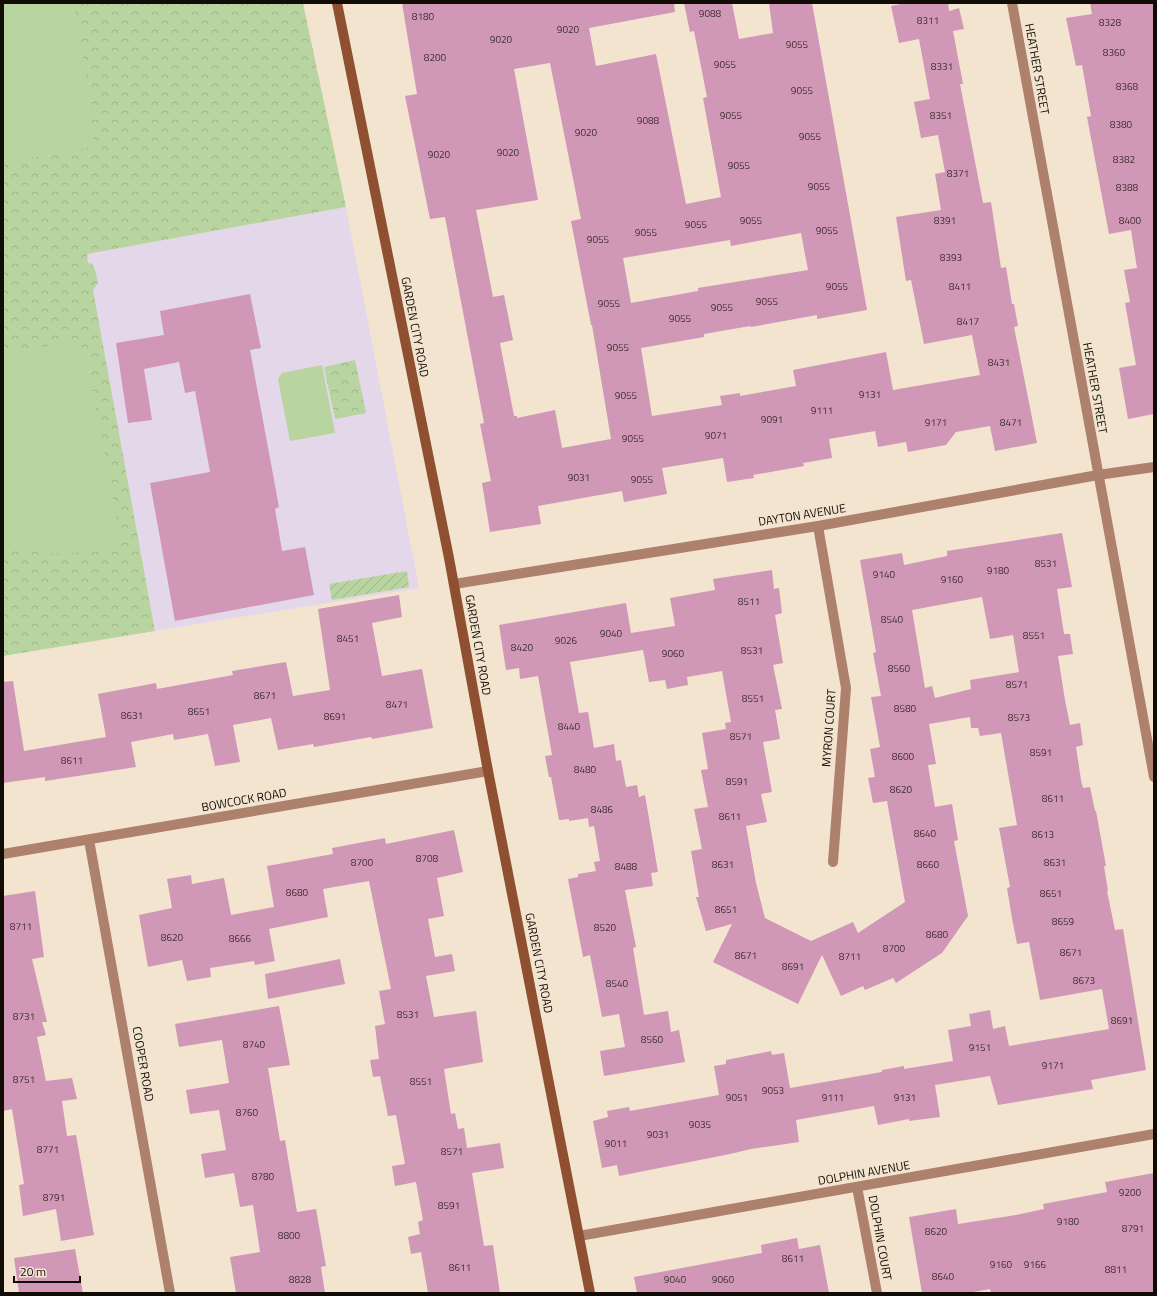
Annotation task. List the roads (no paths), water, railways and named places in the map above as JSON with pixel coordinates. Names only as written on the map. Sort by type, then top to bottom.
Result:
[{"type":"street","name":"GARDEN CITY ROAD","points":[[337,3],[454,584],[488,771],[590,1293]]},
{"type":"street","name":"HEATHER STREET","points":[[1012,3],[1154,777]]},
{"type":"street","name":"DAYTON AVENUE","points":[[454,584],[818,526],[1098,475],[1154,468]]},
{"type":"street","name":"MYRON COURT","points":[[818,526],[846,688],[833,862]]},
{"type":"street","name":"BOWCOCK ROAD","points":[[3,854],[488,771]]},
{"type":"street","name":"COOPER ROAD","points":[[89,840],[170,1293]]},
{"type":"street","name":"DOLPHIN AVENUE","points":[[579,1236],[1154,1134]]},
{"type":"street","name":"DOLPHIN COURT","points":[[857,1187],[877,1293]]}]
